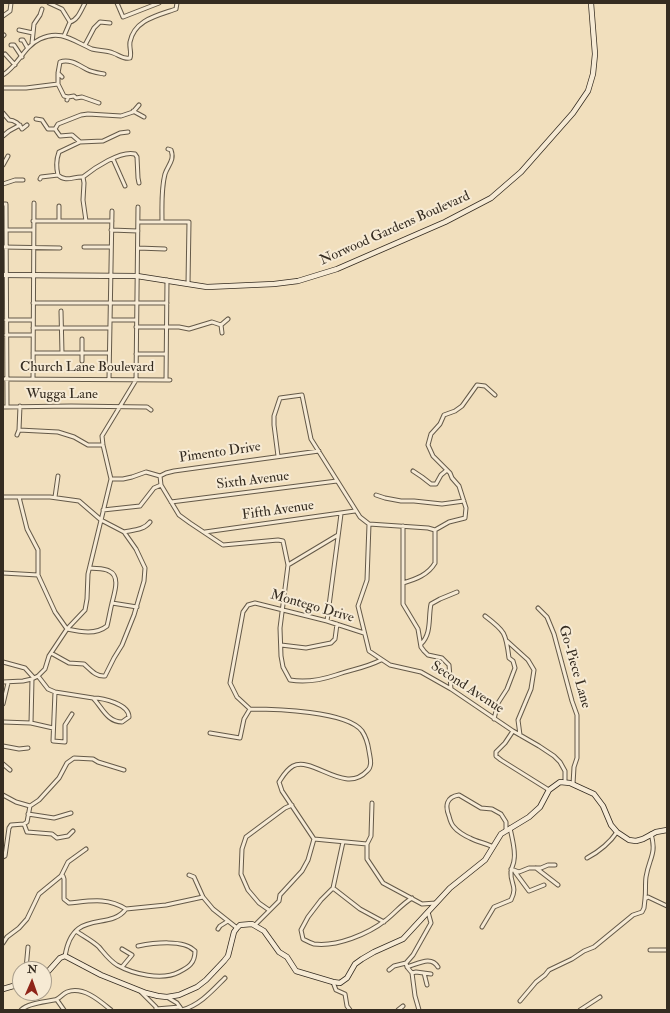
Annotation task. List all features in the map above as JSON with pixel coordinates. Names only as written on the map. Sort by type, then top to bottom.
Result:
[{"type":"street","points":[[3,16],[10,10],[11,3]]},
{"type":"street","points":[[49,3],[62,9],[70,22]]},
{"type":"street","points":[[64,36],[70,22],[73,22],[76,19],[85,3]]},
{"type":"street","points":[[117,3],[123,17],[159,3]]},
{"type":"street","name":"Norwood Gardens Boulevard","points":[[5,275],[137,276],[188,284],[224,287],[265,285],[298,281],[337,269],[445,222],[491,198],[521,172],[573,113],[588,91],[593,74],[595,54],[591,3]]},
{"type":"street","points":[[3,74],[22,57],[28,47],[50,35],[64,36],[93,49],[109,52],[122,58],[130,58],[129,43],[136,27],[146,20],[173,10],[177,4]]},
{"type":"street","points":[[32,44],[34,24],[42,9]]},
{"type":"street","points":[[85,45],[94,28],[100,22],[110,23]]},
{"type":"street","points":[[19,30],[33,33]]},
{"type":"street","points":[[21,40],[24,40],[28,47]]},
{"type":"street","points":[[11,45],[14,45],[22,57]]},
{"type":"street","points":[[5,54],[14,64]]},
{"type":"street","points":[[99,104],[82,97],[67,98],[63,95],[62,89],[58,84],[58,72],[60,62],[66,61],[78,64],[88,70],[104,74]]},
{"type":"street","points":[[58,74],[62,77]]},
{"type":"street","points":[[3,88],[26,88],[58,84]]},
{"type":"street","points":[[55,129],[58,124],[81,115],[121,116],[133,111],[139,105]]},
{"type":"street","points":[[133,111],[144,116]]},
{"type":"street","points":[[3,113],[9,120],[12,120],[20,125],[22,129],[27,125]]},
{"type":"street","points":[[36,119],[42,120],[48,129],[55,129]]},
{"type":"street","points":[[3,136],[20,125]]},
{"type":"street","points":[[55,129],[60,136],[72,135],[80,142]]},
{"type":"street","points":[[58,175],[56,160],[59,152],[83,141],[103,141],[120,133],[128,132]]},
{"type":"street","points":[[162,222],[165,173],[173,158],[171,150],[168,149]]},
{"type":"street","points":[[40,179],[41,177],[58,175],[61,178],[66,179],[83,177],[92,170],[113,159],[132,153],[135,154],[138,166],[139,182]]},
{"type":"street","points":[[3,165],[8,156]]},
{"type":"street","points":[[113,159],[125,186]]},
{"type":"street","points":[[83,177],[84,183],[82,200],[86,221]]},
{"type":"street","points":[[3,184],[15,180],[23,180]]},
{"type":"street","points":[[33,379],[34,203]]},
{"type":"street","points":[[3,204],[6,204],[5,406]]},
{"type":"street","points":[[59,206],[59,221]]},
{"type":"street","points":[[3,682],[8,683],[33,679],[38,676],[45,669],[51,653],[67,629],[84,610],[87,599],[88,574],[111,479],[102,436],[136,380],[138,207]]},
{"type":"street","points":[[109,379],[112,211]]},
{"type":"street","points":[[33,221],[112,221]]},
{"type":"street","points":[[138,222],[189,222],[188,284]]},
{"type":"street","points":[[6,230],[33,230]]},
{"type":"street","points":[[112,230],[138,231]]},
{"type":"street","points":[[5,247],[60,248]]},
{"type":"street","points":[[84,247],[111,247]]},
{"type":"street","points":[[138,248],[165,249]]},
{"type":"street","points":[[136,354],[166,354],[167,280]]},
{"type":"street","points":[[33,303],[167,303]]},
{"type":"street","points":[[61,311],[62,353]]},
{"type":"street","points":[[6,320],[33,320]]},
{"type":"street","points":[[110,320],[136,320]]},
{"type":"street","points":[[221,325],[228,320]]},
{"type":"street","points":[[136,327],[179,327],[189,329],[212,322],[221,325]]},
{"type":"street","points":[[221,325],[222,333]]},
{"type":"street","points":[[33,328],[110,328]]},
{"type":"street","points":[[6,335],[33,335]]},
{"type":"street","points":[[82,339],[82,360]]},
{"type":"street","points":[[33,353],[109,353]]},
{"type":"street","name":"Church Lane Boulevard","points":[[5,379],[168,380],[166,354]]},
{"type":"street","points":[[278,456],[274,421],[280,398],[302,395],[312,439],[360,517],[369,524],[428,528],[435,530],[448,522],[465,518],[466,508],[459,486],[447,470],[430,452],[428,445],[430,434],[436,429],[444,415],[455,411],[462,406],[477,385],[484,386],[495,395]]},
{"type":"street","name":"Wugga Lane","points":[[5,406],[121,406],[147,407],[151,410]]},
{"type":"street","points":[[17,435],[19,430],[20,406]]},
{"type":"street","points":[[19,430],[58,432],[74,437],[88,445],[103,445]]},
{"type":"street","name":"Pimento Drive","points":[[160,476],[174,470],[319,451]]},
{"type":"street","points":[[412,471],[422,476],[431,484],[436,484],[441,475],[447,470]]},
{"type":"street","points":[[111,479],[132,478],[146,472],[160,476],[161,485],[179,515],[223,545],[278,540],[283,541],[288,565],[280,628],[280,645],[283,666],[290,680],[322,680],[370,666],[381,660]]},
{"type":"street","points":[[55,497],[58,476]]},
{"type":"street","name":"Sixth Avenue","points":[[171,502],[338,481]]},
{"type":"street","points":[[103,510],[140,506],[154,488],[161,485]]},
{"type":"street","points":[[376,494],[401,502],[414,501],[442,504],[464,501]]},
{"type":"street","points":[[3,497],[55,497],[79,501],[101,520],[124,532],[136,550],[145,568],[144,581],[137,607],[122,645],[105,676],[99,676],[84,664],[69,662],[51,653]]},
{"type":"street","points":[[19,497],[27,529],[38,550],[38,575],[55,612],[67,629],[78,632],[101,631],[107,626],[116,592],[115,580],[113,574],[109,571],[90,568]]},
{"type":"street","name":"Fifth Avenue","points":[[204,532],[355,511]]},
{"type":"street","points":[[327,621],[341,514]]},
{"type":"street","points":[[124,532],[140,529],[147,526],[150,522]]},
{"type":"street","name":"Second Avenue","points":[[369,524],[367,580],[358,606],[369,652],[395,667],[421,672],[451,689],[494,719],[554,756],[560,762],[564,771],[565,782]]},
{"type":"street","points":[[403,526],[403,604],[418,629],[421,647],[426,654],[442,658],[449,665],[451,689]]},
{"type":"street","points":[[403,583],[420,578],[435,563],[435,530]]},
{"type":"street","points":[[288,565],[338,535]]},
{"type":"street","points":[[3,573],[38,575]]},
{"type":"street","points":[[421,644],[427,635],[430,623],[431,604],[457,592]]},
{"type":"street","points":[[112,603],[137,607]]},
{"type":"street","name":"Montego Drive","points":[[250,709],[237,697],[230,683],[243,612],[248,605],[255,603],[282,609],[364,633]]},
{"type":"street","name":"Go-Piece Lane","points":[[538,608],[547,617],[554,634],[577,715],[577,758],[574,767],[573,784]]},
{"type":"street","points":[[485,616],[500,628],[506,641],[509,658],[513,661],[515,668],[507,689],[498,703],[494,719]]},
{"type":"street","points":[[280,645],[306,648],[331,643],[335,639],[337,624]]},
{"type":"street","points":[[506,641],[528,660],[534,670],[532,689],[518,720],[520,735]]},
{"type":"street","points":[[3,662],[25,668],[33,679],[31,723]]},
{"type":"street","points":[[38,676],[48,689],[55,692],[108,700],[121,705],[128,712],[129,716],[122,722],[114,721],[105,714],[93,698]]},
{"type":"street","points":[[3,704],[8,683]]},
{"type":"street","points":[[55,692],[53,741],[65,742],[64,725],[72,714]]},
{"type":"street","points":[[210,733],[240,738],[244,720],[250,709],[278,709],[306,712],[354,724],[362,731],[368,744],[371,766],[368,771],[360,777],[349,779],[336,777],[315,768],[301,765],[294,766],[285,772],[279,782],[282,791],[292,804],[314,840],[308,860],[302,871],[280,895],[279,901],[255,926]]},
{"type":"street","points":[[3,722],[31,723],[53,728]]},
{"type":"street","points":[[513,731],[505,743],[496,752],[496,756],[549,790]]},
{"type":"street","points":[[3,746],[19,749],[28,748]]},
{"type":"street","points":[[3,857],[5,856],[9,828],[11,825],[24,824],[27,822],[30,806],[39,800],[59,778],[67,763],[74,758],[93,759],[124,770]]},
{"type":"street","points":[[3,764],[10,770]]},
{"type":"street","points":[[65,956],[101,975],[140,990],[158,996],[167,997],[179,995],[197,987],[218,968],[228,956],[234,932],[240,925],[246,924],[255,926],[267,934],[279,952],[287,957],[296,971],[340,983],[347,978],[355,964],[362,959],[403,939],[458,881],[486,860],[501,834],[523,822],[540,807],[549,790],[560,782],[573,784],[594,794],[603,806],[611,825],[617,832],[628,840],[636,841],[643,839],[650,834],[667,830]]},
{"type":"street","points":[[3,795],[16,802],[30,806]]},
{"type":"street","points":[[482,927],[494,907],[511,900],[514,894],[514,884],[510,873],[514,860],[508,829],[501,814],[492,809],[481,808],[458,795],[449,800],[446,804],[446,811],[454,828],[470,839],[493,847]]},
{"type":"street","points":[[372,803],[371,836],[367,844],[367,859],[383,883],[422,904],[436,903]]},
{"type":"street","points":[[269,910],[248,890],[241,874],[242,849],[246,837],[292,804]]},
{"type":"street","points":[[28,814],[54,818],[71,813]]},
{"type":"street","points":[[24,824],[27,832],[52,834],[57,838],[68,836],[73,831]]},
{"type":"street","points":[[587,858],[604,848],[617,832]]},
{"type":"street","points":[[520,1001],[536,982],[545,976],[549,970],[594,947],[633,915],[642,912],[644,908],[647,876],[653,851],[653,844],[650,834]]},
{"type":"street","points":[[314,840],[367,844]]},
{"type":"street","points":[[343,842],[333,888],[321,900],[308,917],[301,930],[303,939],[312,944],[338,943],[359,935],[384,922],[412,898]]},
{"type":"street","points":[[3,943],[7,937],[19,928],[27,919],[39,894],[61,876],[68,862],[86,849]]},
{"type":"street","points":[[515,872],[529,868],[541,868],[548,865],[554,865]]},
{"type":"street","points":[[536,868],[558,884]]},
{"type":"street","points":[[511,870],[515,872],[529,891],[544,885]]},
{"type":"street","points":[[189,875],[194,876],[203,897],[213,909],[237,928]]},
{"type":"street","points":[[61,876],[63,876],[64,879],[64,899],[69,903],[100,900],[126,909],[166,905],[203,897]]},
{"type":"street","points":[[333,888],[360,909],[384,922]]},
{"type":"street","points":[[645,899],[648,897],[667,906]]},
{"type":"street","points":[[52,967],[60,958],[65,956],[70,940],[85,924],[123,914],[126,909]]},
{"type":"street","points":[[406,965],[431,923],[428,912]]},
{"type":"street","points":[[218,929],[228,921]]},
{"type":"street","points":[[76,932],[99,946],[107,957],[117,965],[140,973],[162,977],[175,974],[188,967],[195,957],[195,951],[188,946],[154,942],[138,946]]},
{"type":"street","points":[[27,961],[28,947]]},
{"type":"street","points":[[122,949],[132,954],[122,967]]},
{"type":"street","points":[[650,950],[667,950]]},
{"type":"street","points":[[389,970],[394,966],[430,960],[438,967]]},
{"type":"street","points":[[406,965],[412,973],[415,996],[419,1010]]},
{"type":"street","points":[[412,973],[416,972],[431,974]]},
{"type":"street","points":[[424,973],[427,985]]},
{"type":"street","points":[[140,990],[156,1009],[181,1008],[194,1006],[207,996],[225,978]]},
{"type":"street","points":[[333,982],[336,990],[345,994],[347,1006],[350,1010]]},
{"type":"street","points":[[21,1010],[24,1007],[41,1002],[56,1000],[62,995],[78,990],[86,992],[111,1010]]},
{"type":"street","points":[[167,997],[177,1003],[181,1008]]},
{"type":"street","points":[[580,1010],[600,997]]},
{"type":"street","points":[[56,1000],[64,1010]]},
{"type":"street","points":[[398,1010],[403,1006]]}]
